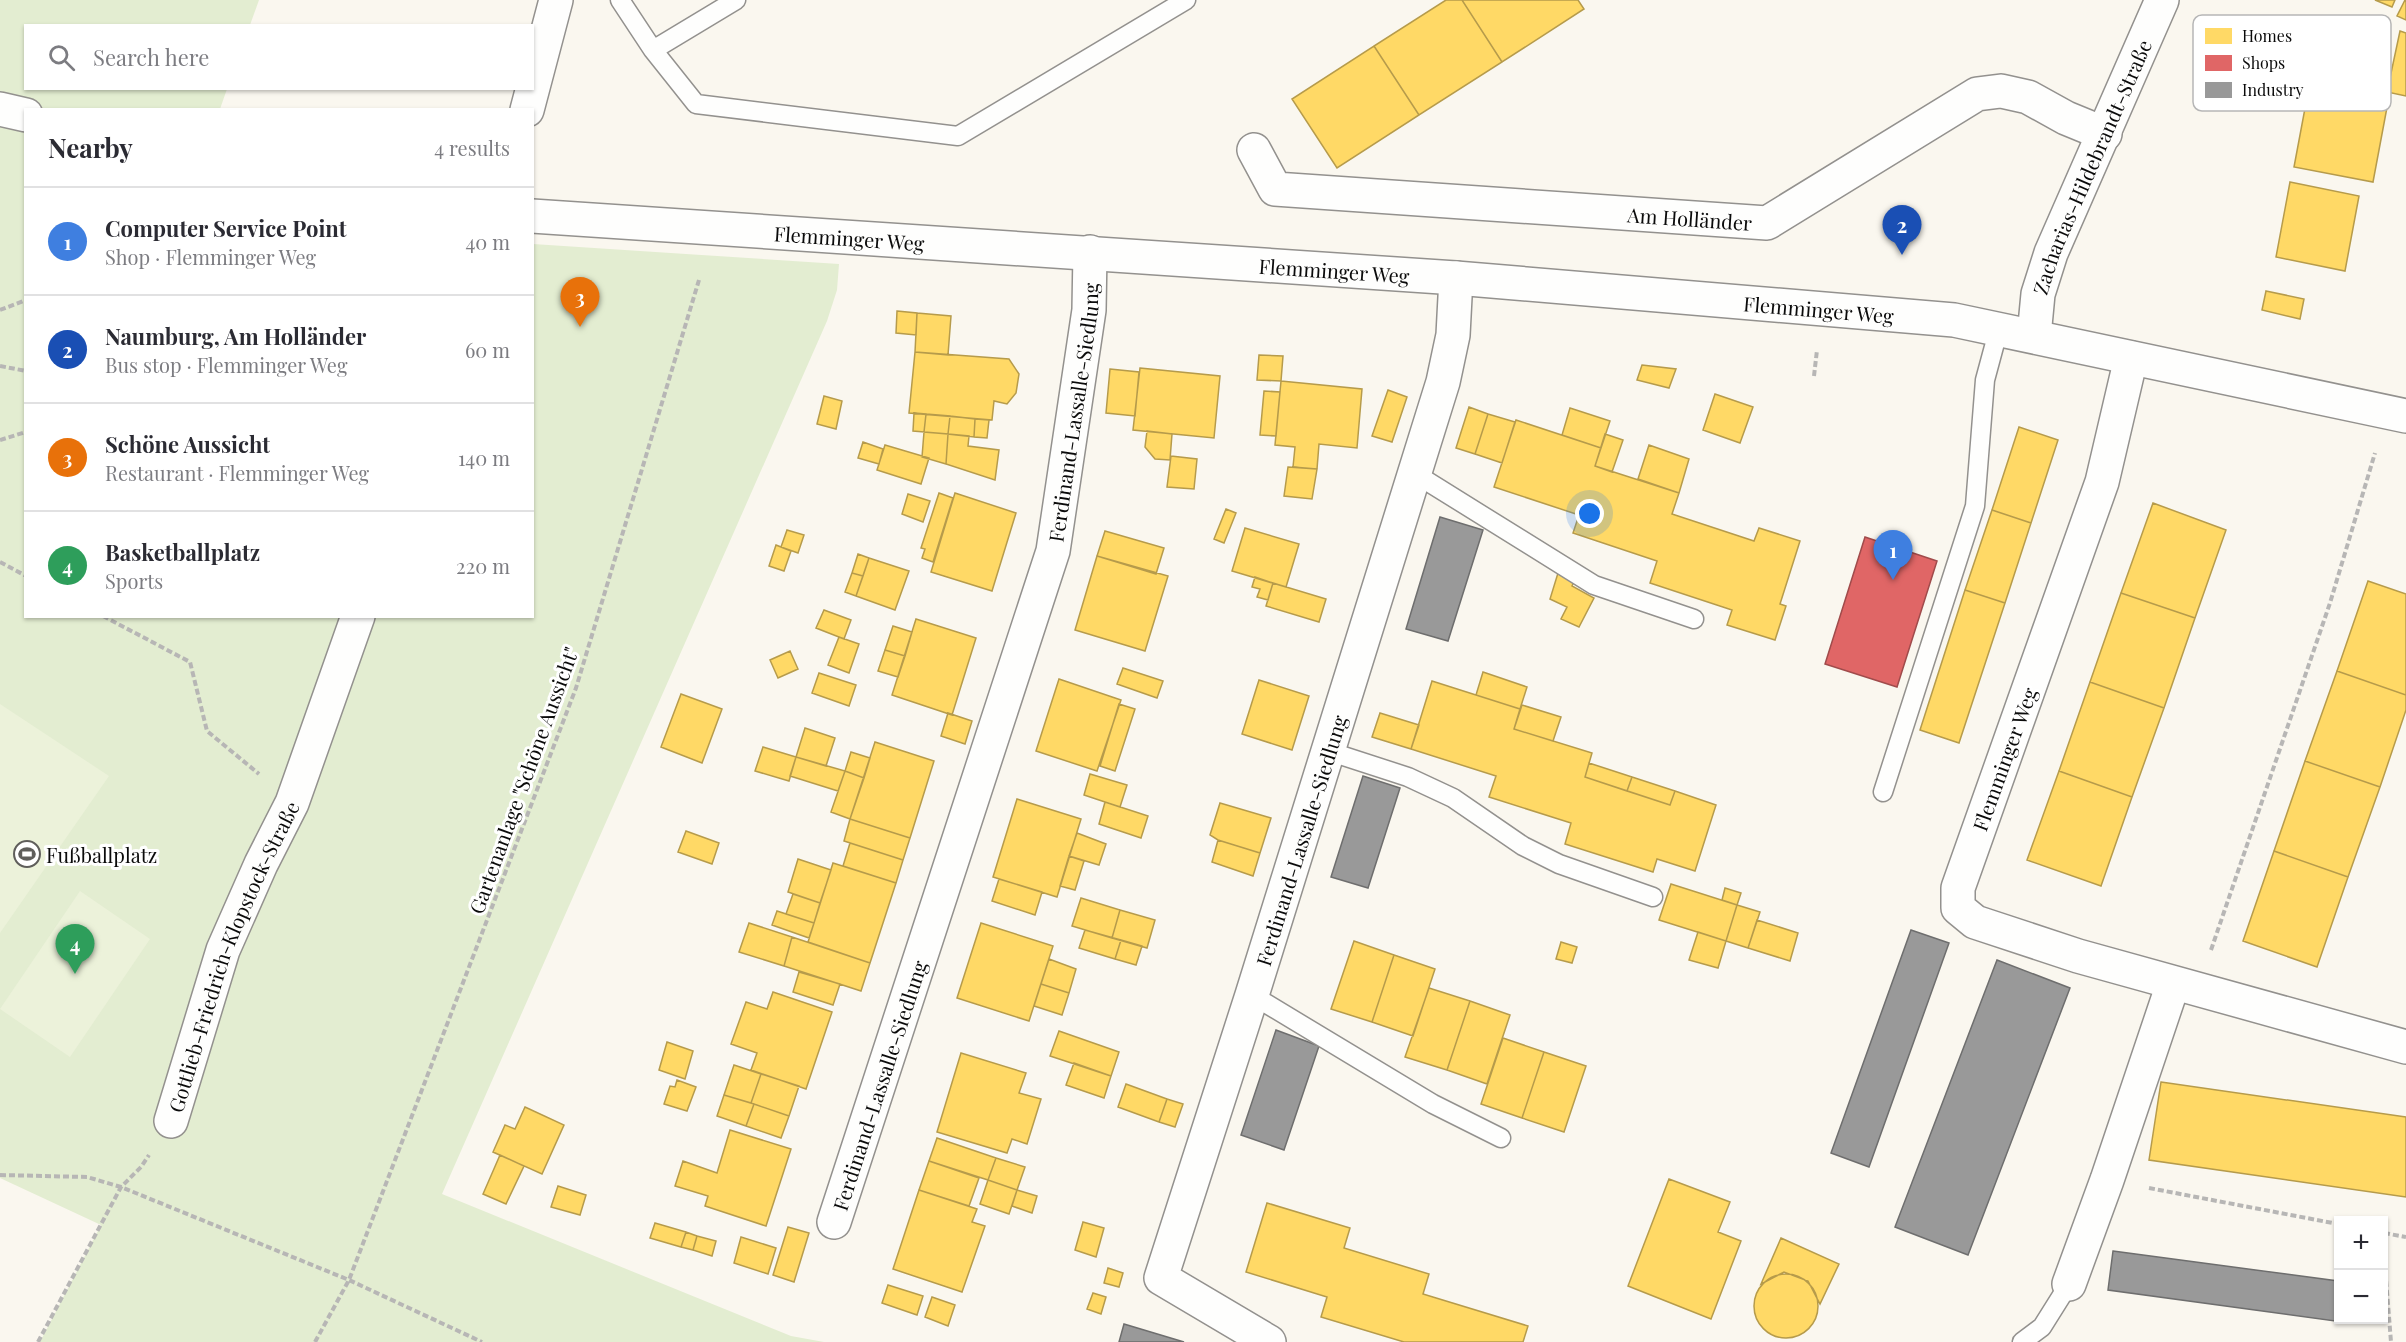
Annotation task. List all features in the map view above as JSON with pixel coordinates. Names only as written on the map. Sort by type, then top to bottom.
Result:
[{"type":"street","points":[[534,83],[556,0]]},
{"type":"street","name":"Zacharias-Hildebrandt-Straße","points":[[2034,336],[2038,294],[2051,254],[2162,0]]},
{"type":"street","points":[[528,108],[532,90]]},
{"type":"street","name":"Am Holländer","points":[[1254,150],[1275,189],[1767,223],[1977,94],[2001,91],[2028,97],[2066,118],[2105,134]]},
{"type":"street","points":[[0,109],[24,115]]},
{"type":"street","name":"Flemminger Weg","points":[[534,216],[1456,278],[1913,316],[1999,328],[2396,414]]},
{"type":"street","name":"Ferdinand-Lassalle-Siedlung","points":[[834,1222],[1053,551],[1089,310],[1090,252]]},
{"type":"street","name":"Ferdinand-Lassalle-Siedlung","points":[[1269,1342],[1161,1278],[1252,995],[1443,381],[1452,335],[1456,278]]},
{"type":"street","name":"Flemminger Weg","points":[[2131,358],[2102,482],[1958,888],[1958,908],[1975,922],[2185,987],[2406,1047]]},
{"type":"street","name":"Gottlieb-Friedrich-Klopstock-Straße","points":[[171,1121],[223,950],[261,864],[292,803],[357,618]]},
{"type":"street","points":[[2069,1284],[2107,1180],[2185,987]]},
{"type":"lane","points":[[620,0],[653,50],[696,104],[958,136],[1186,0]]},
{"type":"lane","points":[[653,50],[736,0]]},
{"type":"lane","points":[[1883,792],[1975,506],[1985,380],[1999,328]]},
{"type":"lane","points":[[1414,473],[1594,585],[1694,619]]},
{"type":"lane","points":[[1328,751],[1408,777],[1453,798],[1523,846],[1559,864],[1653,897]]},
{"type":"lane","points":[[1252,995],[1433,1104],[1501,1138]]},
{"type":"lane","points":[[2022,1342],[2042,1327],[2069,1284]]},
{"type":"path","name":"Gartenanlage \"Schöne Aussicht\"","points":[[315,1342],[349,1280],[576,688],[699,280]]},
{"type":"path","points":[[0,310],[24,301]]},
{"type":"path","points":[[0,366],[24,371]]},
{"type":"path","points":[[2185,987],[2330,603],[2372,468],[2396,414]]},
{"type":"path","points":[[0,440],[24,433]]},
{"type":"path","points":[[0,562],[24,575]]},
{"type":"path","points":[[107,618],[190,662],[207,731],[292,803]]},
{"type":"path","name":"Gottlieb-Friedrich-Klopstock-Straße","points":[[38,1342],[121,1187],[141,1167],[171,1121]]},
{"type":"path","points":[[0,1175],[87,1177],[121,1187],[349,1280],[482,1342]]},
{"type":"path","points":[[2107,1180],[2334,1223]]},
{"type":"path","points":[[2388,1234],[2406,1237]]},
{"type":"path","points":[[2385,1270],[2391,1342]]},
{"type":"green space","points":[[0,0],[259,0],[250,24],[24,24],[24,90],[227,90],[220,108],[24,108],[24,618],[534,618],[534,244],[839,264],[837,290],[827,321],[442,1194],[791,1336],[824,1342],[40,1342],[101,1225],[0,1178]]},
{"type":"green space","name":"Fußballplatz","points":[[0,704],[109,776],[0,933]]},
{"type":"green space","points":[[80,891],[150,939],[70,1057],[0,1009]]},
{"type":"building: Homes","points":[[1446,0],[1462,0],[1502,62],[1419,115],[1374,46]]},
{"type":"building: Homes","points":[[1462,0],[1578,0],[1584,9],[1502,62]]},
{"type":"building: Homes","points":[[2375,0],[2395,0],[2392,7]]},
{"type":"building: Homes","points":[[2406,0],[2406,20],[2397,16]]},
{"type":"building: Homes","points":[[2400,31],[2406,33],[2406,96],[2391,93],[2391,73]]},
{"type":"building: Homes","points":[[1374,46],[1419,115],[1337,168],[1292,99]]},
{"type":"building: Homes","points":[[2304,111],[2386,111],[2373,182],[2294,167]]},
{"type":"building: Homes","points":[[2290,182],[2359,196],[2345,271],[2276,257]]},
{"type":"building: Homes","points":[[2266,291],[2304,299],[2300,319],[2262,310]]},
{"type":"building: Homes","points":[[897,311],[917,313],[916,335],[896,333]]},
{"type":"building: Homes","points":[[917,313],[951,316],[948,355],[915,352]]},
{"type":"building: Homes","points":[[915,352],[1009,359],[1019,374],[1016,393],[1007,404],[994,401],[992,420],[909,413]]},
{"type":"building: Homes","points":[[1259,355],[1283,356],[1281,381],[1257,380]]},
{"type":"building: Homes","points":[[1642,365],[1676,369],[1669,388],[1637,380]]},
{"type":"building: Homes","points":[[1140,368],[1220,376],[1214,438],[1133,430]]},
{"type":"building: Homes","points":[[1110,369],[1139,372],[1135,416],[1106,413]]},
{"type":"building: Homes","points":[[1281,381],[1362,389],[1357,448],[1319,444],[1317,469],[1293,467],[1295,447],[1275,445]]},
{"type":"building: Homes","points":[[1388,390],[1407,397],[1392,442],[1372,436]]},
{"type":"building: Homes","points":[[1264,391],[1280,392],[1276,436],[1260,435]]},
{"type":"building: Homes","points":[[1715,394],[1753,407],[1740,443],[1703,430]]},
{"type":"building: Homes","points":[[824,396],[842,401],[836,429],[817,424]]},
{"type":"building: Homes","points":[[1469,407],[1488,414],[1475,454],[1456,448]]},
{"type":"building: Homes","points":[[1570,408],[1610,421],[1601,448],[1562,435]]},
{"type":"building: Homes","points":[[914,413],[926,414],[924,432],[913,431]]},
{"type":"building: Homes","points":[[926,414],[950,416],[948,434],[924,432]]},
{"type":"building: Homes","points":[[1488,414],[1515,422],[1502,463],[1475,454]]},
{"type":"building: Homes","points":[[950,416],[975,419],[974,437],[948,434]]},
{"type":"building: Homes","points":[[975,419],[989,420],[987,438],[974,437]]},
{"type":"building: Homes","points":[[1516,420],[1601,448],[1595,466],[1679,493],[1672,514],[1754,541],[1759,528],[1800,541],[1780,604],[1786,606],[1775,640],[1727,625],[1732,610],[1650,583],[1657,561],[1573,533],[1579,515],[1494,487]]},
{"type":"building: Homes","points":[[2019,427],[2058,440],[2031,523],[1992,510]]},
{"type":"building: Homes","points":[[1147,431],[1172,434],[1170,460],[1155,459],[1145,447]]},
{"type":"building: Homes","points":[[924,432],[948,434],[946,464],[922,457]]},
{"type":"building: Homes","points":[[948,434],[969,436],[968,446],[999,450],[995,480],[946,464]]},
{"type":"building: Homes","points":[[1605,434],[1623,440],[1612,472],[1595,466]]},
{"type":"building: Homes","points":[[863,442],[883,449],[879,464],[858,458]]},
{"type":"building: Homes","points":[[885,445],[929,458],[921,484],[877,470]]},
{"type":"building: Homes","points":[[1649,445],[1689,459],[1679,493],[1638,479]]},
{"type":"building: Homes","points":[[1171,456],[1197,459],[1194,489],[1167,487]]},
{"type":"building: Homes","points":[[1288,467],[1317,469],[1312,499],[1284,496]]},
{"type":"building: Homes","points":[[939,493],[953,498],[933,562],[922,558],[925,549],[921,548]]},
{"type":"building: Homes","points":[[955,493],[1016,513],[992,591],[931,572]]},
{"type":"building: Homes","points":[[908,494],[930,501],[923,522],[902,514]]},
{"type":"building: Homes","points":[[2153,503],[2226,530],[2195,618],[2121,593]]},
{"type":"building: Homes","points":[[1226,509],[1236,513],[1224,543],[1214,539]]},
{"type":"building: Homes","points":[[1992,510],[2031,523],[2005,603],[1965,590]]},
{"type":"building: Homes","points":[[1245,528],[1299,544],[1286,587],[1232,571]]},
{"type":"building: Homes","points":[[787,530],[804,535],[798,553],[781,547]]},
{"type":"building: Homes","points":[[1105,531],[1164,548],[1156,574],[1097,556]]},
{"type":"building: Homes","points":[[776,545],[791,551],[784,571],[769,566]]},
{"type":"building: Homes","points":[[858,554],[869,558],[863,576],[852,573]]},
{"type":"building: Homes","points":[[1097,556],[1168,576],[1145,651],[1075,630]]},
{"type":"building: Homes","points":[[869,558],[909,571],[895,610],[856,596]]},
{"type":"building: Homes","points":[[852,573],[863,576],[856,596],[845,592]]},
{"type":"building: Homes","points":[[1558,573],[1575,580],[1572,586],[1594,598],[1579,627],[1561,619],[1567,607],[1550,599]]},
{"type":"building: Homes","points":[[1255,577],[1273,583],[1268,600],[1257,597],[1260,589],[1252,587]]},
{"type":"building: Homes","points":[[2368,581],[2406,594],[2406,695],[2337,671]]},
{"type":"building: Homes","points":[[1273,583],[1326,599],[1319,622],[1266,606]]},
{"type":"building: Homes","points":[[1965,590],[2005,603],[1959,743],[1920,730]]},
{"type":"building: Homes","points":[[2121,593],[2195,618],[2164,708],[2090,682]]},
{"type":"building: Homes","points":[[824,610],[851,620],[844,639],[816,628]]},
{"type":"building: Homes","points":[[916,619],[976,638],[952,715],[892,695]]},
{"type":"building: Homes","points":[[893,626],[912,632],[905,656],[885,650]]},
{"type":"building: Homes","points":[[839,637],[859,644],[849,673],[828,665]]},
{"type":"building: Homes","points":[[885,650],[905,656],[898,677],[878,671]]},
{"type":"building: Homes","points":[[790,651],[798,669],[778,678],[770,660]]},
{"type":"building: Homes","points":[[1123,668],[1163,681],[1157,698],[1117,684]]},
{"type":"building: Homes","points":[[2337,671],[2406,695],[2406,710],[2380,787],[2305,761]]},
{"type":"building: Homes","points":[[1483,672],[1527,687],[1520,709],[1476,695]]},
{"type":"building: Homes","points":[[819,673],[856,685],[849,706],[812,693]]},
{"type":"building: Homes","points":[[1059,679],[1121,700],[1097,771],[1036,751]]},
{"type":"building: Homes","points":[[1259,680],[1309,696],[1292,750],[1242,734]]},
{"type":"building: Homes","points":[[1432,681],[1520,709],[1514,729],[1592,753],[1585,777],[1670,805],[1675,791],[1716,805],[1695,871],[1657,859],[1653,872],[1565,844],[1571,823],[1489,797],[1496,776],[1411,749]]},
{"type":"building: Homes","points":[[2090,682],[2164,708],[2132,797],[2059,771]]},
{"type":"building: Homes","points":[[681,694],[722,709],[702,763],[661,747]]},
{"type":"building: Homes","points":[[1119,704],[1135,709],[1115,771],[1100,766]]},
{"type":"building: Homes","points":[[1522,705],[1561,717],[1553,741],[1514,729]]},
{"type":"building: Homes","points":[[948,713],[972,721],[965,744],[941,736]]},
{"type":"building: Homes","points":[[1380,713],[1419,725],[1411,749],[1372,737]]},
{"type":"building: Homes","points":[[805,728],[835,738],[826,766],[796,757]]},
{"type":"building: Homes","points":[[875,742],[934,761],[910,838],[850,819]]},
{"type":"building: Homes","points":[[763,747],[796,757],[789,781],[755,771]]},
{"type":"building: Homes","points":[[851,752],[870,758],[864,778],[845,771]]},
{"type":"building: Homes","points":[[796,757],[845,771],[838,791],[790,776]]},
{"type":"building: Homes","points":[[2305,761],[2380,787],[2348,877],[2274,851]]},
{"type":"building: Homes","points":[[1589,763],[1632,777],[1627,791],[1585,777]]},
{"type":"building: Homes","points":[[845,771],[864,778],[850,819],[831,812]]},
{"type":"building: Homes","points":[[2059,771],[2132,797],[2101,886],[2027,860]]},
{"type":"building: Homes","points":[[1090,774],[1127,785],[1120,807],[1084,795]]},
{"type":"building: Homes","points":[[1632,777],[1675,791],[1670,805],[1627,791]]},
{"type":"building: Homes","points":[[1017,799],[1081,819],[1057,897],[993,877]]},
{"type":"building: Homes","points":[[1105,802],[1148,816],[1141,838],[1099,824]]},
{"type":"building: Homes","points":[[1220,803],[1271,818],[1260,853],[1218,840],[1210,835]]},
{"type":"building: Homes","points":[[850,819],[910,838],[903,860],[844,841]]},
{"type":"building: Homes","points":[[686,831],[719,843],[712,864],[678,852]]},
{"type":"building: Homes","points":[[1077,833],[1106,844],[1099,865],[1069,856]]},
{"type":"building: Homes","points":[[1218,840],[1260,853],[1253,876],[1212,862]]},
{"type":"building: Homes","points":[[850,843],[903,860],[896,883],[843,866]]},
{"type":"building: Homes","points":[[2274,851],[2348,877],[2317,967],[2243,941]]},
{"type":"building: Homes","points":[[1069,856],[1084,861],[1075,890],[1060,886]]},
{"type":"building: Homes","points":[[798,859],[831,870],[820,903],[788,892]]},
{"type":"building: Homes","points":[[833,863],[896,883],[870,963],[808,942]]},
{"type":"building: Homes","points":[[999,879],[1042,892],[1035,915],[992,901]]},
{"type":"building: Homes","points":[[1671,884],[1737,905],[1726,941],[1659,920]]},
{"type":"building: Homes","points":[[1725,888],[1741,893],[1737,905],[1722,900]]},
{"type":"building: Homes","points":[[793,894],[820,903],[814,923],[786,914]]},
{"type":"building: Homes","points":[[1081,898],[1120,910],[1112,938],[1072,926]]},
{"type":"building: Homes","points":[[1737,905],[1760,912],[1748,948],[1726,941]]},
{"type":"building: Homes","points":[[1120,910],[1155,920],[1147,948],[1112,938]]},
{"type":"building: Homes","points":[[777,911],[814,923],[809,938],[772,925]]},
{"type":"building: Homes","points":[[1757,920],[1798,933],[1790,961],[1748,948]]},
{"type":"building: Homes","points":[[749,923],[792,937],[784,966],[739,952]]},
{"type":"building: Homes","points":[[981,923],[1053,946],[1029,1021],[957,998]]},
{"type":"building: Homes","points":[[1085,930],[1121,940],[1115,959],[1079,948]]},
{"type":"building: Homes","points":[[1698,932],[1726,941],[1718,968],[1689,960]]},
{"type":"building: Homes","points":[[792,937],[870,963],[861,991],[784,966]]},
{"type":"building: Homes","points":[[1121,940],[1142,946],[1136,965],[1115,959]]},
{"type":"building: Homes","points":[[1354,941],[1394,955],[1372,1022],[1331,1009]]},
{"type":"building: Homes","points":[[1561,942],[1577,947],[1572,963],[1556,959]]},
{"type":"building: Homes","points":[[1394,955],[1435,969],[1413,1036],[1372,1022]]},
{"type":"building: Homes","points":[[1049,959],[1076,969],[1069,993],[1041,984]]},
{"type":"building: Homes","points":[[799,972],[840,984],[833,1005],[793,992]]},
{"type":"building: Homes","points":[[1041,984],[1069,993],[1062,1015],[1034,1006]]},
{"type":"building: Homes","points":[[1429,988],[1470,1001],[1447,1070],[1405,1057]]},
{"type":"building: Homes","points":[[773,992],[832,1012],[806,1089],[751,1070],[757,1053],[731,1044],[746,1002],[767,1009]]},
{"type":"building: Homes","points":[[1470,1001],[1510,1015],[1487,1084],[1447,1070]]},
{"type":"building: Homes","points":[[1059,1031],[1119,1052],[1111,1076],[1050,1056]]},
{"type":"building: Homes","points":[[1503,1038],[1544,1052],[1522,1118],[1481,1104]]},
{"type":"building: Homes","points":[[667,1042],[693,1051],[685,1079],[659,1070]]},
{"type":"building: Homes","points":[[1544,1052],[1586,1066],[1564,1132],[1522,1118]]},
{"type":"building: Homes","points":[[961,1053],[1026,1073],[1019,1093],[1041,1099],[1027,1144],[1012,1139],[1007,1153],[937,1132]]},
{"type":"building: Homes","points":[[1074,1063],[1111,1076],[1104,1098],[1066,1085]]},
{"type":"building: Homes","points":[[734,1065],[761,1074],[751,1103],[724,1095]]},
{"type":"building: Homes","points":[[761,1074],[799,1086],[789,1116],[751,1103]]},
{"type":"building: Homes","points":[[677,1080],[696,1087],[687,1111],[664,1104],[670,1086],[675,1087]]},
{"type":"building: Homes","points":[[2161,1082],[2406,1117],[2406,1197],[2149,1160]]},
{"type":"building: Homes","points":[[1126,1084],[1167,1099],[1159,1122],[1118,1107]]},
{"type":"building: Homes","points":[[724,1095],[754,1104],[746,1126],[717,1116]]},
{"type":"building: Homes","points":[[1167,1099],[1183,1104],[1175,1127],[1159,1122]]},
{"type":"building: Homes","points":[[754,1104],[789,1116],[781,1138],[746,1126]]},
{"type":"building: Homes","points":[[525,1107],[564,1125],[542,1174],[493,1152],[505,1125],[515,1129]]},
{"type":"building: Homes","points":[[730,1130],[791,1149],[766,1226],[705,1206],[708,1196],[675,1186],[683,1161],[717,1173]]},
{"type":"building: Homes","points":[[937,1138],[996,1158],[988,1180],[929,1161]]},
{"type":"building: Homes","points":[[500,1155],[524,1166],[506,1204],[483,1194]]},
{"type":"building: Homes","points":[[996,1158],[1025,1167],[1017,1190],[988,1180]]},
{"type":"building: Homes","points":[[929,1161],[979,1178],[969,1206],[919,1190]]},
{"type":"building: Homes","points":[[1669,1179],[1730,1202],[1718,1232],[1741,1241],[1711,1319],[1628,1286]]},
{"type":"building: Homes","points":[[988,1180],[1017,1190],[1009,1214],[980,1204]]},
{"type":"building: Homes","points":[[558,1186],[586,1195],[580,1215],[551,1207]]},
{"type":"building: Homes","points":[[919,1190],[977,1209],[972,1222],[985,1226],[962,1292],[893,1269]]},
{"type":"building: Homes","points":[[1017,1190],[1037,1196],[1032,1213],[1012,1206]]},
{"type":"building: Homes","points":[[1267,1203],[1350,1228],[1344,1248],[1429,1274],[1423,1294],[1528,1326],[1523,1342],[1404,1342],[1321,1317],[1327,1297],[1246,1272]]},
{"type":"building: Homes","points":[[1083,1222],[1104,1228],[1096,1257],[1075,1250]]},
{"type":"building: Homes","points":[[655,1223],[686,1232],[681,1247],[650,1238]]},
{"type":"building: Homes","points":[[788,1227],[809,1233],[794,1282],[773,1275]]},
{"type":"building: Homes","points":[[686,1232],[697,1236],[693,1250],[681,1247]]},
{"type":"building: Homes","points":[[697,1236],[716,1241],[712,1256],[693,1250]]},
{"type":"building: Homes","points":[[741,1237],[776,1248],[768,1274],[734,1263]]},
{"type":"building: Homes","points":[[1781,1238],[1839,1264],[1820,1304],[1808,1281],[1784,1272],[1761,1284]]},
{"type":"building: Homes","points":[[1108,1268],[1123,1273],[1119,1287],[1104,1283]]},
{"type":"building: Homes","points":[[1780,1274],[1792,1274],[1809,1283],[1816,1294],[1818,1306],[1816,1318],[1809,1329],[1792,1338],[1780,1338],[1768,1333],[1759,1324],[1754,1312],[1754,1300],[1759,1288],[1768,1279]]},
{"type":"building: Homes","points":[[888,1285],[923,1296],[917,1315],[882,1303]]},
{"type":"building: Homes","points":[[1093,1293],[1106,1297],[1101,1314],[1087,1309]]},
{"type":"building: Homes","points":[[932,1297],[955,1305],[948,1326],[925,1317]]},
{"type":"building: Shops","points":[[1865,537],[1937,561],[1897,687],[1825,664]]},
{"type":"building: Industry","points":[[1440,517],[1483,530],[1448,641],[1406,629]]},
{"type":"building: Industry","points":[[1363,776],[1400,788],[1368,888],[1331,877]]},
{"type":"building: Industry","points":[[1911,930],[1949,943],[1869,1167],[1831,1153]]},
{"type":"building: Industry","points":[[1997,960],[2070,988],[1968,1255],[1895,1227]]},
{"type":"building: Industry","points":[[1276,1030],[1319,1046],[1284,1150],[1241,1135]]},
{"type":"building: Industry","points":[[2113,1251],[2334,1280],[2334,1321],[2108,1290]]},
{"type":"building: Industry","points":[[1124,1324],[1184,1342],[1119,1342]]},
{"type":"place","name":"Naumburg, Am Holländer","points":[[1902,255]]},
{"type":"place","name":"Schöne Aussicht","points":[[580,327]]},
{"type":"place","name":"Computer Service Point","points":[[1893,580]]},
{"type":"place","name":"Fußballplatz","points":[[27,854]]},
{"type":"place","name":"Basketballplatz","points":[[75,974]]}]
